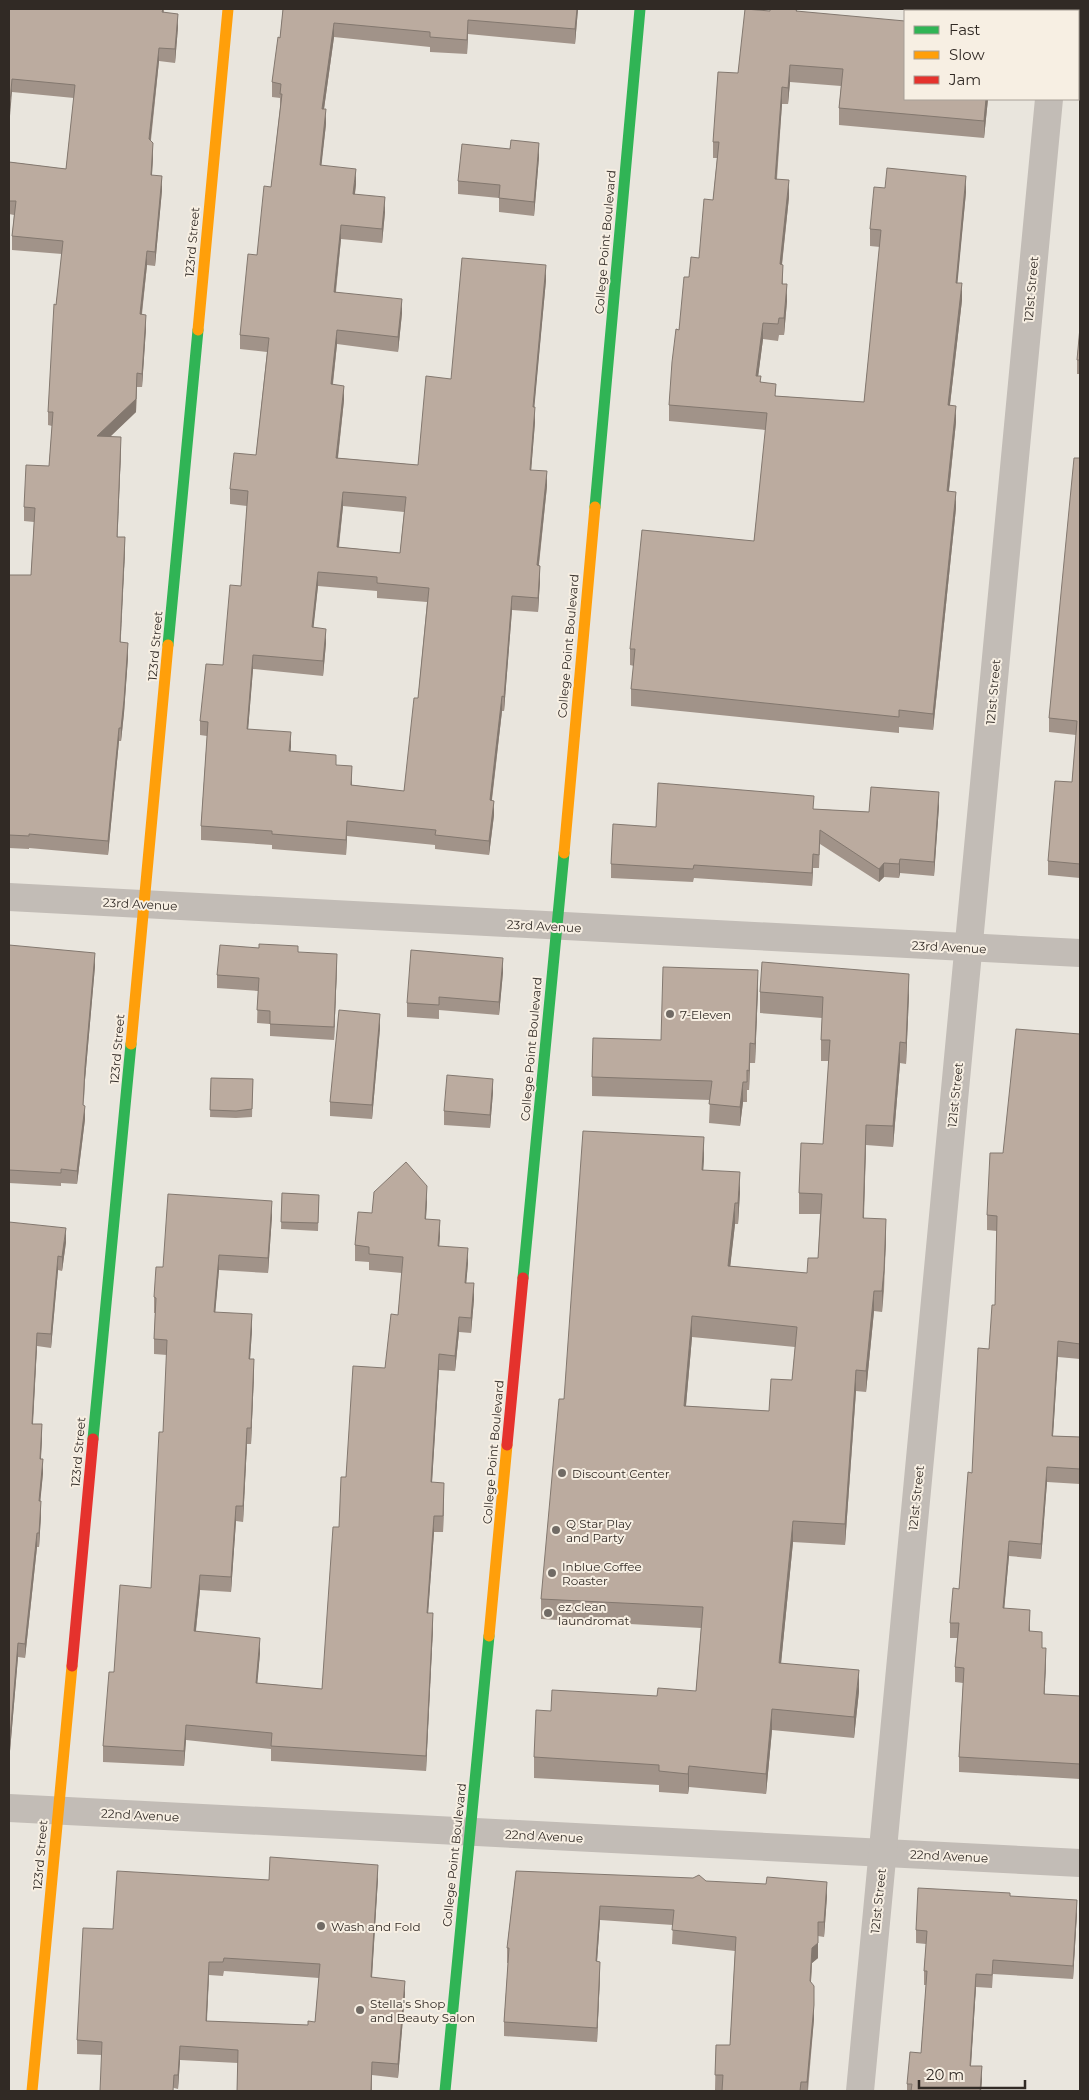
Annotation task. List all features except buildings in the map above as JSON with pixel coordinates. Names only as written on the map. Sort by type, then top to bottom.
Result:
[{"type":"street","name":"123rd Street","points":[[32,2091],[228,9]]},
{"type":"street","name":"College Point Boulevard","points":[[445,2091],[557,926],[640,9]]},
{"type":"street","name":"121st Street","points":[[860,2091],[1048,100]]},
{"type":"street","name":"23rd Avenue","points":[[9,898],[1080,953]]},
{"type":"street","name":"22nd Avenue","points":[[9,1808],[1080,1863]]},
{"type":"traffic: fast","points":[[595,507],[640,9]]},
{"type":"traffic: fast","points":[[168,645],[198,330]]},
{"type":"traffic: fast","points":[[523,1278],[564,853]]},
{"type":"traffic: fast","points":[[93,1439],[131,1044]]},
{"type":"traffic: fast","points":[[445,2091],[489,1636]]},
{"type":"traffic: slow","points":[[198,330],[228,9]]},
{"type":"traffic: slow","points":[[564,853],[595,507]]},
{"type":"traffic: slow","points":[[131,1044],[168,645]]},
{"type":"traffic: slow","points":[[489,1636],[507,1445]]},
{"type":"traffic: slow","points":[[32,2091],[72,1666]]},
{"type":"traffic: jam","points":[[507,1445],[523,1278]]},
{"type":"traffic: jam","points":[[72,1666],[93,1439]]},
{"type":"place","name":"7-Eleven","points":[[670,1014]]},
{"type":"place","name":"Discount Center","points":[[562,1473]]},
{"type":"place","name":"Q Star Play and Party","points":[[556,1530]]},
{"type":"place","name":"Inblue Coffee Roaster","points":[[552,1573]]},
{"type":"place","name":"ez clean laundromat","points":[[548,1613]]},
{"type":"place","name":"Wash and Fold","points":[[321,1926]]},
{"type":"place","name":"Stella's Shop and Beauty Salon","points":[[360,2010]]}]
